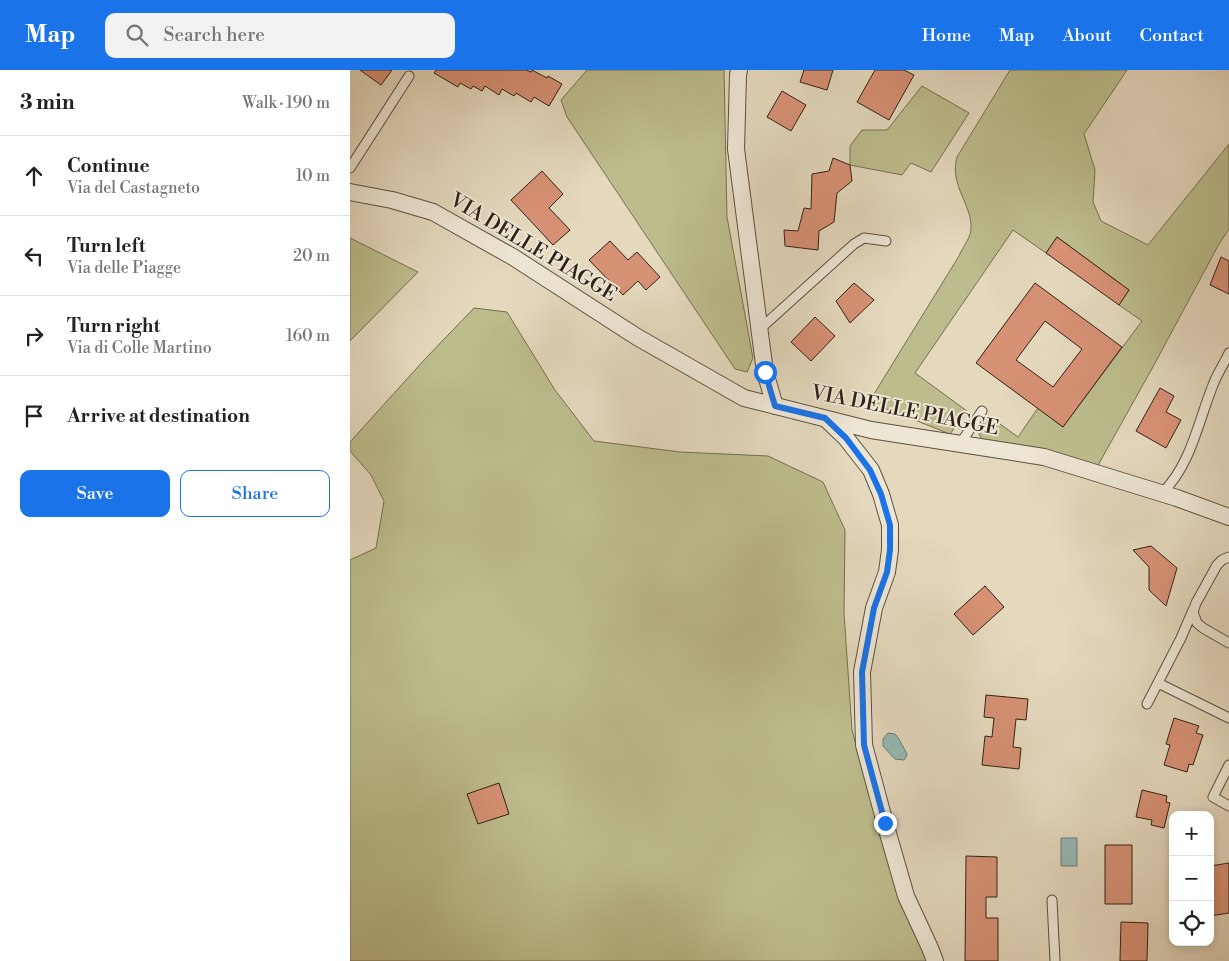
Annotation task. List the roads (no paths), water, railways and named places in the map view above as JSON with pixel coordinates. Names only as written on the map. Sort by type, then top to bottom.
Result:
[{"type":"street","points":[[739,70],[736,149],[765,372],[775,406]]},
{"type":"street","name":"VIA DELLE PIAGGE","points":[[350,192],[392,200],[433,212],[513,257],[637,337],[744,398],[871,430],[1044,457],[1229,517]]},
{"type":"street","points":[[825,418],[846,438],[870,470],[881,494],[890,525],[890,550],[887,572],[874,608],[862,672],[864,745],[906,896],[935,961]]},
{"type":"lane","points":[[350,168],[409,76]]},
{"type":"lane","points":[[760,329],[854,244],[864,238],[886,241]]},
{"type":"lane","points":[[1162,494],[1172,484],[1183,466],[1214,384],[1229,353]]},
{"type":"lane","points":[[960,444],[982,411]]},
{"type":"lane","points":[[1147,704],[1182,638],[1196,603],[1217,565],[1229,557]]},
{"type":"lane","points":[[1196,603],[1193,612],[1197,623],[1229,643]]},
{"type":"lane","points":[[1158,683],[1229,718]]},
{"type":"lane","points":[[1229,765],[1213,797],[1229,806]]},
{"type":"lane","points":[[1052,900],[1055,961]]},
{"type":"water","points":[[888,733],[895,734],[899,739],[907,754],[904,760],[895,759],[883,746],[883,739]]},
{"type":"water","points":[[1061,838],[1077,838],[1077,866],[1061,866]]}]
